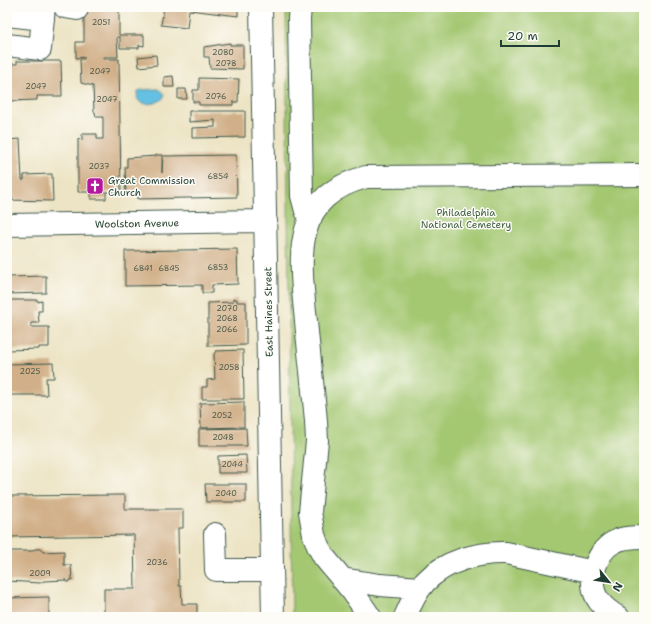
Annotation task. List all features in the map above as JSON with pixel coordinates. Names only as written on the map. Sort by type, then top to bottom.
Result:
[{"type":"street","name":"East Haines Street","points":[[261,7],[273,617]]},
{"type":"street","points":[[300,7],[302,196],[306,211],[311,217]]},
{"type":"street","points":[[7,15],[44,13],[40,49],[7,45]]},
{"type":"street","points":[[370,617],[331,566],[318,546],[311,524],[310,512],[317,441],[302,263],[303,240],[311,217],[325,198],[334,191],[344,184],[366,177],[644,175]]},
{"type":"street","name":"Woolston Avenue","points":[[7,225],[266,222]]},
{"type":"street","points":[[215,534],[216,570],[272,570]]},
{"type":"street","points":[[618,617],[609,611],[598,600],[592,581],[594,572],[601,554],[611,544],[626,538],[644,537]]},
{"type":"street","points":[[405,617],[420,588],[426,581],[448,566],[485,553],[506,553],[594,572]]},
{"type":"street","points":[[342,579],[380,585],[420,588]]},
{"type":"green space","name":"Philadelphia National Cemetery","points":[[286,7],[644,7],[644,617],[292,617]]},
{"type":"water","points":[[158,89],[164,93],[163,98],[159,101],[146,104],[140,102],[137,98],[139,91]]},
{"type":"building","points":[[84,7],[119,7],[119,35],[144,35],[144,46],[139,45],[139,48],[120,48],[120,37],[117,37],[118,57],[103,57],[103,59],[119,59],[121,192],[106,192],[106,199],[91,199],[91,192],[78,192],[78,139],[82,140],[82,134],[97,134],[97,139],[103,139],[103,117],[96,117],[94,112],[93,86],[81,83],[80,59],[84,59],[84,57],[76,58],[76,42],[84,42]]},
{"type":"building","points":[[164,7],[238,7],[238,16],[189,10],[187,28],[161,25]]},
{"type":"building","points":[[230,43],[230,45],[243,45],[243,69],[210,68],[209,57],[204,57],[204,47]]},
{"type":"building","points":[[156,55],[157,65],[139,67],[138,57]]},
{"type":"building","points":[[17,61],[61,61],[62,96],[37,96],[37,100],[10,101],[11,64],[17,64]]},
{"type":"building","points":[[173,76],[174,87],[164,87],[164,77]]},
{"type":"building","points":[[199,78],[239,79],[238,102],[233,102],[233,105],[199,105],[199,102],[193,102],[193,90],[199,90]]},
{"type":"building","points":[[178,89],[186,89],[187,99],[178,99]]},
{"type":"building","points":[[189,111],[245,111],[245,137],[192,138],[192,128],[215,127],[215,120],[189,122]]},
{"type":"building","points":[[20,139],[22,180],[24,180],[24,175],[52,174],[53,201],[7,200],[7,140]]},
{"type":"building","points":[[162,155],[162,173],[163,156],[236,155],[237,197],[138,199],[138,194],[126,194],[125,167],[127,167],[127,158]]},
{"type":"building","points":[[237,249],[238,284],[212,285],[212,293],[202,293],[202,285],[125,286],[125,251]]},
{"type":"building","points":[[46,276],[46,293],[7,294],[7,277]]},
{"type":"building","points":[[233,299],[237,299],[237,302],[246,302],[246,345],[208,346],[208,303],[233,302]]},
{"type":"building","points":[[7,300],[42,301],[42,311],[38,311],[39,323],[31,323],[31,327],[49,327],[49,347],[39,347],[39,349],[7,350]]},
{"type":"building","points":[[243,350],[244,399],[202,399],[202,387],[207,387],[207,380],[215,379],[214,354],[216,351]]},
{"type":"building","points":[[53,363],[54,378],[46,378],[47,395],[8,395],[7,364]]},
{"type":"building","points":[[244,402],[244,427],[201,428],[200,403]]},
{"type":"building","points":[[246,428],[247,446],[199,446],[199,429]]},
{"type":"building","points":[[246,455],[247,473],[218,473],[218,456]]},
{"type":"building","points":[[205,484],[246,484],[246,502],[206,502]]},
{"type":"building","points":[[125,495],[125,509],[183,509],[183,528],[178,528],[179,586],[181,586],[182,604],[197,604],[197,617],[104,617],[104,589],[135,589],[134,535],[7,537],[7,496]]},
{"type":"building","points":[[35,549],[40,549],[43,552],[64,551],[64,565],[71,565],[72,580],[69,582],[66,582],[66,580],[44,581],[40,583],[8,581],[8,551],[32,551]]},
{"type":"building","points":[[49,597],[49,617],[7,617],[7,598]]},
{"type":"place","name":"Great Commission Church","points":[[95,186]]}]
